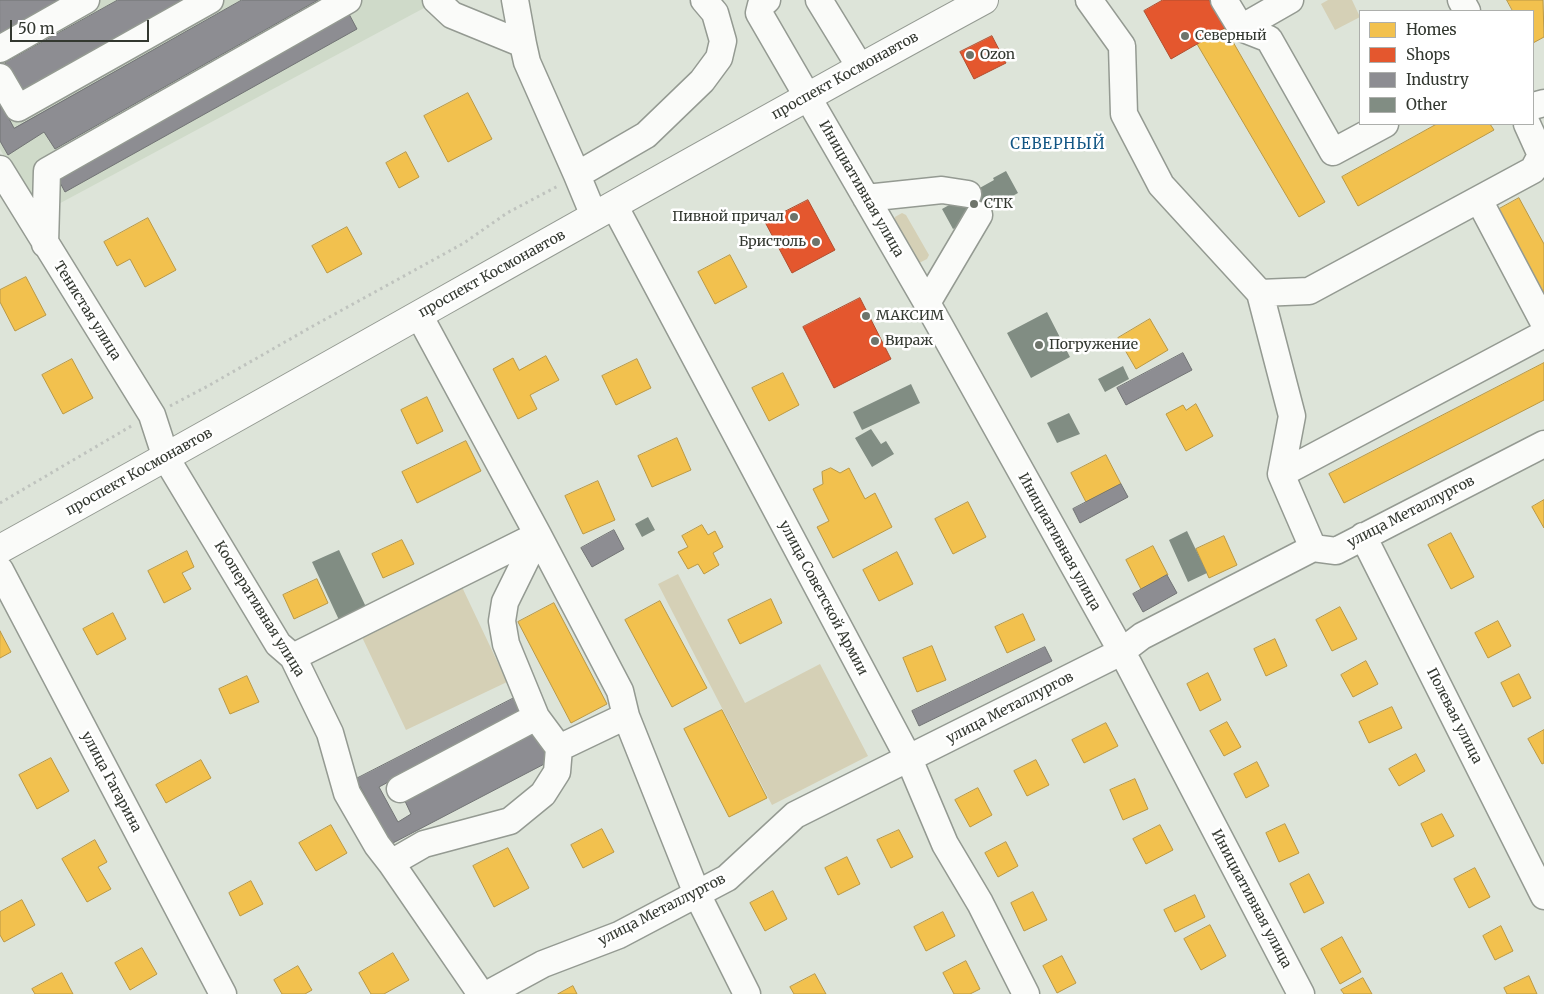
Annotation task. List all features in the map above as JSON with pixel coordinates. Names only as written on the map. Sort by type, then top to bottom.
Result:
[{"type":"main road","name":"проспект Космонавтов","points":[[0,549],[166,458],[807,96],[984,0]]},
{"type":"street","points":[[0,49],[86,0]]},
{"type":"street","points":[[0,78],[18,108],[210,0]]},
{"type":"street","points":[[45,244],[46,171],[348,0]]},
{"type":"street","points":[[436,0],[452,15],[522,44]]},
{"type":"street","name":"улица Советской Армии","points":[[515,0],[522,44],[528,62],[578,175],[604,211],[909,759],[945,844],[980,903],[1026,994]]},
{"type":"street","points":[[578,175],[646,135],[702,81],[718,58],[724,41],[716,13],[704,0]]},
{"type":"street","name":"Инициативная улица","points":[[767,0],[761,5],[759,13],[927,303],[1121,652],[1301,994]]},
{"type":"street","points":[[819,0],[860,68]]},
{"type":"street","points":[[1089,0],[1122,46],[1124,114],[1161,185],[1260,293],[1292,416],[1281,474],[1313,548]]},
{"type":"street","points":[[1224,0],[1241,28],[1269,39],[1333,152],[1383,125]]},
{"type":"street","points":[[1241,28],[1290,0]]},
{"type":"street","points":[[1260,293],[1309,291],[1534,170],[1541,155],[1527,125]]},
{"type":"street","name":"Тенистая улица","points":[[0,169],[152,415],[166,458]]},
{"type":"street","points":[[866,198],[942,190],[974,205],[927,303]]},
{"type":"street","points":[[1479,200],[1544,323]]},
{"type":"street","points":[[419,315],[538,535],[620,692],[626,716],[697,894],[747,994]]},
{"type":"street","points":[[1281,474],[1544,334]]},
{"type":"street","name":"улица Металлургов","points":[[488,994],[543,964],[619,935],[727,878],[795,815],[1121,652],[1142,636],[1313,548],[1336,551],[1544,444]]},
{"type":"street","name":"Кооперативная улица","points":[[166,458],[278,644],[293,657],[330,733],[347,793],[376,845],[391,863],[481,994]]},
{"type":"street","points":[[293,657],[538,535]]},
{"type":"street","points":[[391,863],[424,844],[510,821],[543,794],[557,772],[559,748],[536,717],[506,644],[502,621],[505,602],[538,535]]},
{"type":"street","name":"Полевая улица","points":[[1363,536],[1544,896]]},
{"type":"street","name":"улица Гагарина","points":[[0,570],[223,994]]},
{"type":"street","points":[[559,748],[626,716]]},
{"type":"street","points":[[400,789],[536,717]]},
{"type":"path","points":[[0,503],[152,415],[208,386],[464,243],[507,213],[578,175]]},
{"type":"shaded area","points":[[0,0],[439,0],[38,215],[0,149]]},
{"type":"shaded area","points":[[1328,0],[1352,0],[1359,18],[1335,30],[1321,4]]},
{"type":"shaded area","points":[[902,213],[906,215],[929,255],[927,259],[919,263],[894,221],[895,217]]},
{"type":"shaded area","points":[[678,574],[745,703],[820,664],[868,756],[772,805],[658,584]]},
{"type":"shaded area","points":[[462,587],[507,682],[406,730],[361,635]]},
{"type":"building: Homes","points":[[1507,0],[1543,0],[1544,37],[1534,42],[1534,10],[1512,10]]},
{"type":"building: Homes","points":[[1225,28],[1325,202],[1299,217],[1197,44]]},
{"type":"building: Homes","points":[[468,93],[492,139],[448,162],[424,116]]},
{"type":"building: Homes","points":[[1435,125],[1491,125],[1494,130],[1358,206],[1342,177]]},
{"type":"building: Homes","points":[[406,152],[419,177],[399,188],[386,163]]},
{"type":"building: Homes","points":[[1519,198],[1544,244],[1544,308],[1492,213]]},
{"type":"building: Homes","points":[[148,218],[176,270],[145,287],[130,259],[117,266],[104,242]]},
{"type":"building: Homes","points":[[347,227],[362,254],[327,273],[312,246]]},
{"type":"building: Homes","points":[[730,255],[747,287],[715,304],[698,272]]},
{"type":"building: Homes","points":[[26,277],[46,315],[15,331],[0,302],[0,290]]},
{"type":"building: Homes","points":[[1150,319],[1168,350],[1136,369],[1118,338]]},
{"type":"building: Homes","points":[[546,356],[559,380],[530,395],[537,409],[518,419],[493,369],[513,358],[519,370]]},
{"type":"building: Homes","points":[[72,359],[93,398],[63,414],[42,375]]},
{"type":"building: Homes","points":[[637,359],[651,388],[616,405],[602,376]]},
{"type":"building: Homes","points":[[1544,363],[1544,400],[1344,503],[1329,474]]},
{"type":"building: Homes","points":[[783,373],[799,405],[769,421],[752,388]]},
{"type":"building: Homes","points":[[427,397],[443,431],[417,444],[401,410]]},
{"type":"building: Homes","points":[[1196,404],[1213,436],[1186,451],[1166,414],[1183,405],[1186,410]]},
{"type":"building: Homes","points":[[677,438],[691,470],[652,487],[638,456]]},
{"type":"building: Homes","points":[[466,441],[481,471],[417,503],[402,472]]},
{"type":"building: Homes","points":[[1106,455],[1121,484],[1086,502],[1071,473]]},
{"type":"building: Homes","points":[[831,468],[840,473],[849,468],[865,499],[875,493],[892,527],[833,558],[817,527],[829,521],[813,489],[823,484],[822,472]]},
{"type":"building: Homes","points":[[598,481],[615,520],[583,534],[565,496]]},
{"type":"building: Homes","points":[[1544,500],[1544,528],[1532,507]]},
{"type":"building: Homes","points":[[968,502],[986,537],[953,554],[935,519]]},
{"type":"building: Homes","points":[[702,525],[708,535],[715,531],[723,547],[713,553],[719,565],[704,574],[698,564],[688,569],[678,552],[688,547],[682,536]]},
{"type":"building: Homes","points":[[1451,533],[1474,577],[1451,589],[1428,545]]},
{"type":"building: Homes","points":[[1224,536],[1237,565],[1209,578],[1196,549]]},
{"type":"building: Homes","points":[[402,540],[414,564],[383,578],[372,554]]},
{"type":"building: Homes","points":[[1153,546],[1168,575],[1141,589],[1126,560]]},
{"type":"building: Homes","points":[[187,551],[194,567],[182,573],[191,589],[164,603],[148,571]]},
{"type":"building: Homes","points":[[897,552],[913,584],[879,601],[863,570]]},
{"type":"building: Homes","points":[[317,579],[328,603],[294,619],[283,595]]},
{"type":"building: Homes","points":[[771,599],[782,623],[740,644],[728,620]]},
{"type":"building: Homes","points":[[660,601],[707,688],[672,707],[625,620]]},
{"type":"building: Homes","points":[[554,603],[607,704],[571,723],[518,622]]},
{"type":"building: Homes","points":[[1340,607],[1357,639],[1332,651],[1316,620]]},
{"type":"building: Homes","points":[[113,613],[126,639],[97,655],[83,629]]},
{"type":"building: Homes","points":[[1023,614],[1035,640],[1007,653],[995,627]]},
{"type":"building: Homes","points":[[1498,621],[1511,646],[1488,658],[1475,633]]},
{"type":"building: Homes","points":[[0,631],[11,652],[0,658]]},
{"type":"building: Homes","points":[[1275,639],[1287,666],[1266,676],[1254,649]]},
{"type":"building: Homes","points":[[932,646],[946,680],[917,692],[903,658]]},
{"type":"building: Homes","points":[[1366,661],[1378,684],[1353,697],[1341,675]]},
{"type":"building: Homes","points":[[1208,673],[1221,700],[1200,711],[1187,684]]},
{"type":"building: Homes","points":[[1519,674],[1531,698],[1513,707],[1501,683]]},
{"type":"building: Homes","points":[[247,676],[259,702],[230,714],[219,689]]},
{"type":"building: Homes","points":[[1392,707],[1402,728],[1369,743],[1359,722]]},
{"type":"building: Homes","points":[[722,710],[767,798],[729,817],[684,729]]},
{"type":"building: Homes","points":[[1227,722],[1241,747],[1224,756],[1210,731]]},
{"type":"building: Homes","points":[[1106,723],[1118,746],[1084,763],[1072,740]]},
{"type":"building: Homes","points":[[1544,730],[1544,763],[1542,764],[1528,739]]},
{"type":"building: Homes","points":[[1416,754],[1425,771],[1399,786],[1389,769]]},
{"type":"building: Homes","points":[[51,758],[69,791],[37,809],[19,775]]},
{"type":"building: Homes","points":[[201,760],[211,778],[166,803],[156,785]]},
{"type":"building: Homes","points":[[1036,760],[1049,785],[1027,796],[1014,771]]},
{"type":"building: Homes","points":[[1257,762],[1269,786],[1246,798],[1234,774]]},
{"type":"building: Homes","points":[[1135,779],[1148,809],[1123,820],[1110,790]]},
{"type":"building: Homes","points":[[978,788],[992,815],[970,827],[955,800]]},
{"type":"building: Homes","points":[[1442,814],[1454,836],[1432,847],[1421,824]]},
{"type":"building: Homes","points":[[1285,824],[1299,853],[1279,862],[1266,833]]},
{"type":"building: Homes","points":[[331,825],[347,853],[316,871],[299,843]]},
{"type":"building: Homes","points":[[1160,825],[1173,850],[1146,864],[1133,839]]},
{"type":"building: Homes","points":[[602,829],[614,852],[583,868],[571,845]]},
{"type":"building: Homes","points":[[899,830],[913,857],[891,868],[877,840]]},
{"type":"building: Homes","points":[[95,840],[107,862],[98,867],[111,889],[87,902],[62,859]]},
{"type":"building: Homes","points":[[1006,842],[1018,866],[998,877],[985,853]]},
{"type":"building: Homes","points":[[508,848],[529,888],[494,907],[473,866]]},
{"type":"building: Homes","points":[[847,857],[860,884],[838,895],[825,868]]},
{"type":"building: Homes","points":[[1475,868],[1490,897],[1469,908],[1454,879]]},
{"type":"building: Homes","points":[[1309,874],[1324,903],[1304,913],[1290,884]]},
{"type":"building: Homes","points":[[251,881],[263,904],[240,916],[229,893]]},
{"type":"building: Homes","points":[[773,891],[787,919],[765,931],[750,903]]},
{"type":"building: Homes","points":[[1033,892],[1047,920],[1024,931],[1011,903]]},
{"type":"building: Homes","points":[[1195,895],[1205,917],[1175,932],[1164,910]]},
{"type":"building: Homes","points":[[22,900],[35,925],[4,942],[0,935],[0,912]]},
{"type":"building: Homes","points":[[943,912],[955,936],[926,951],[914,927]]},
{"type":"building: Homes","points":[[1210,925],[1226,956],[1201,970],[1184,939]]},
{"type":"building: Homes","points":[[1501,926],[1513,951],[1495,960],[1483,936]]},
{"type":"building: Homes","points":[[1342,937],[1361,972],[1340,984],[1321,949]]},
{"type":"building: Homes","points":[[142,948],[157,974],[130,990],[115,963]]},
{"type":"building: Homes","points":[[393,953],[409,980],[384,994],[371,994],[359,973]]},
{"type":"building: Homes","points":[[1062,956],[1076,983],[1057,993],[1043,966]]},
{"type":"building: Homes","points":[[966,961],[980,989],[970,994],[954,994],[943,973]]},
{"type":"building: Homes","points":[[298,966],[312,990],[305,994],[282,994],[274,980]]},
{"type":"building: Homes","points":[[62,973],[73,994],[35,994],[32,989]]},
{"type":"building: Homes","points":[[815,974],[826,994],[794,994],[790,987]]},
{"type":"building: Homes","points":[[1529,976],[1537,994],[1507,994],[1504,988]]},
{"type":"building: Homes","points":[[1363,978],[1372,994],[1344,994],[1341,990]]},
{"type":"building: Homes","points":[[573,986],[577,994],[558,994]]},
{"type":"building: Shops","name":"Северный","points":[[1163,0],[1209,0],[1225,28],[1171,59],[1144,11]]},
{"type":"building: Shops","points":[[992,36],[1006,63],[974,79],[960,52]]},
{"type":"building: Shops","points":[[808,200],[835,250],[792,273],[765,222]]},
{"type":"building: Shops","points":[[860,298],[891,359],[834,388],[803,327]]},
{"type":"building: Industry","points":[[0,0],[63,0],[0,35]]},
{"type":"building: Industry","points":[[118,0],[185,0],[21,92],[5,63]]},
{"type":"building: Industry","points":[[242,0],[318,0],[55,149],[44,132],[8,155],[0,141],[0,102],[14,128]]},
{"type":"building: Industry","points":[[349,14],[357,29],[65,192],[57,177]]},
{"type":"building: Industry","points":[[1183,353],[1192,370],[1126,405],[1117,388]]},
{"type":"building: Industry","points":[[1121,484],[1128,497],[1080,523],[1073,509]]},
{"type":"building: Industry","points":[[614,530],[624,549],[592,567],[581,548]]},
{"type":"building: Industry","points":[[1167,575],[1177,593],[1143,612],[1133,594]]},
{"type":"building: Industry","points":[[1045,647],[1052,661],[919,726],[912,711]]},
{"type":"building: Industry","points":[[516,697],[523,710],[379,787],[398,822],[411,814],[404,799],[534,732],[550,761],[391,844],[356,779]]},
{"type":"building: Other","name":"СТК","points":[[1006,171],[1018,193],[953,229],[942,209],[994,180],[993,178]]},
{"type":"building: Other","name":"Погружение","points":[[1047,312],[1070,357],[1031,378],[1007,333]]},
{"type":"building: Other","points":[[1123,366],[1129,379],[1105,392],[1098,379]]},
{"type":"building: Other","points":[[911,384],[920,403],[862,430],[853,412]]},
{"type":"building: Other","points":[[1069,413],[1080,434],[1057,443],[1047,423]]},
{"type":"building: Other","points":[[871,429],[881,444],[886,441],[894,454],[872,467],[855,438]]},
{"type":"building: Other","points":[[648,517],[655,530],[642,537],[635,524]]},
{"type":"building: Other","points":[[1187,531],[1207,573],[1188,582],[1169,540]]},
{"type":"building: Other","points":[[339,550],[366,607],[339,620],[312,562]]},
{"type":"place","name":"Северный","points":[[1185,36]]},
{"type":"place","name":"Ozon","points":[[970,55]]},
{"type":"place","name":"СТК","points":[[974,204]]},
{"type":"place","name":"Пивной причал","points":[[794,217]]},
{"type":"place","name":"Бристоль","points":[[816,242]]},
{"type":"place","name":"МАКСИМ","points":[[866,316]]},
{"type":"place","name":"Вираж","points":[[875,341]]},
{"type":"place","name":"Погружение","points":[[1039,345]]},
{"type":"district","name":"СЕВЕРНЫЙ","points":[[1058,145]]}]
